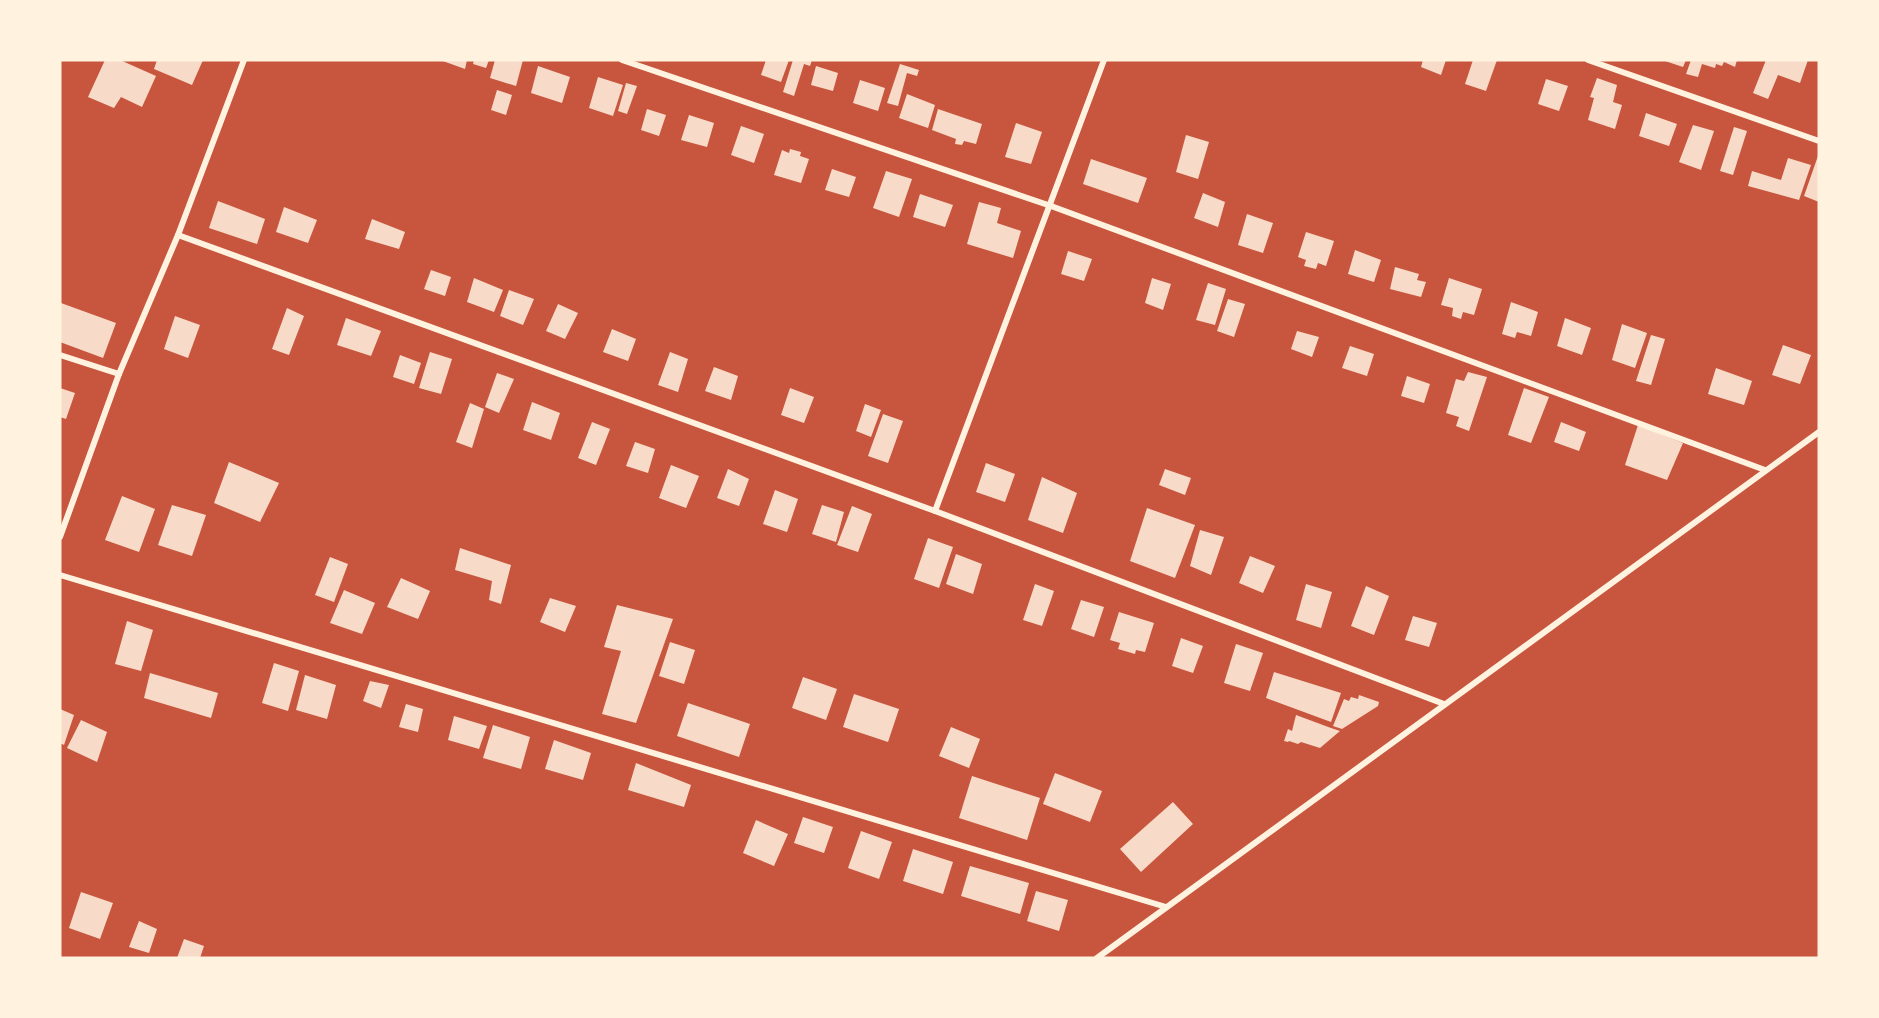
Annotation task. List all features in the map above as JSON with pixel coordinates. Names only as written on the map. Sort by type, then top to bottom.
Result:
[{"type":"street","points":[[60,537],[119,374],[178,235],[244,60]]},
{"type":"street","points":[[622,60],[1051,206],[1765,470]]},
{"type":"street","points":[[935,511],[1104,60]]},
{"type":"street","points":[[1588,60],[1819,141]]},
{"type":"street","points":[[178,235],[935,511],[1444,704]]},
{"type":"street","points":[[60,355],[119,374]]},
{"type":"street","points":[[1096,958],[1819,432]]},
{"type":"street","points":[[1809,438],[1819,440]]},
{"type":"street","points":[[60,575],[1166,907]]},
{"type":"building","points":[[105,60],[120,60],[156,76],[142,107],[121,97],[114,108],[88,97]]},
{"type":"building","points":[[157,60],[203,60],[192,85],[154,69]]},
{"type":"building","points":[[440,60],[467,60],[465,69]]},
{"type":"building","points":[[474,60],[489,60],[486,68],[473,64]]},
{"type":"building","points":[[495,60],[523,60],[516,86],[490,78]]},
{"type":"building","points":[[766,60],[789,60],[781,82],[761,75]]},
{"type":"building","points":[[793,60],[812,60],[810,66],[804,64],[794,96],[783,92]]},
{"type":"building","points":[[1423,60],[1446,60],[1441,75],[1421,67]]},
{"type":"building","points":[[1473,60],[1497,60],[1486,91],[1465,84]]},
{"type":"building","points":[[1662,60],[1686,60],[1683,67]]},
{"type":"building","points":[[1691,60],[1737,60],[1735,67],[1724,62],[1722,66],[1716,64],[1715,68],[1702,64],[1698,77],[1686,74]]},
{"type":"building","points":[[1766,60],[1808,60],[1800,83],[1778,75],[1768,99],[1753,93]]},
{"type":"building","points":[[900,64],[919,70],[917,76],[907,73],[898,106],[887,103]]},
{"type":"building","points":[[538,66],[570,77],[562,103],[531,93]]},
{"type":"building","points":[[816,66],[838,73],[833,91],[811,85]]},
{"type":"building","points":[[598,77],[623,85],[613,116],[589,108]]},
{"type":"building","points":[[1597,78],[1617,85],[1613,102],[1622,105],[1615,129],[1588,120],[1594,98],[1590,97]]},
{"type":"building","points":[[1546,79],[1568,86],[1559,111],[1538,104]]},
{"type":"building","points":[[860,80],[885,88],[878,111],[853,103]]},
{"type":"building","points":[[626,83],[637,86],[627,114],[618,111]]},
{"type":"building","points":[[497,90],[512,95],[506,115],[491,110]]},
{"type":"building","points":[[907,94],[935,105],[928,128],[899,118]]},
{"type":"building","points":[[647,109],[666,115],[659,136],[641,130]]},
{"type":"building","points":[[938,109],[982,124],[976,144],[964,141],[962,145],[955,144],[956,139],[932,130]]},
{"type":"building","points":[[1646,113],[1677,124],[1669,146],[1639,136]]},
{"type":"building","points":[[689,115],[714,123],[707,147],[681,140]]},
{"type":"building","points":[[1016,123],[1042,132],[1031,164],[1005,157]]},
{"type":"building","points":[[1693,125],[1714,131],[1701,170],[1679,162]]},
{"type":"building","points":[[741,126],[764,134],[754,163],[731,155]]},
{"type":"building","points":[[1734,127],[1747,131],[1733,175],[1720,171]]},
{"type":"building","points":[[1186,135],[1209,142],[1198,179],[1176,172]]},
{"type":"building","points":[[790,149],[801,152],[800,156],[809,159],[801,183],[774,175],[782,150],[789,153]]},
{"type":"building","points":[[1819,153],[1819,202],[1804,196]]},
{"type":"building","points":[[1788,158],[1811,165],[1799,200],[1748,186],[1752,171],[1781,180]]},
{"type":"building","points":[[1091,159],[1147,178],[1138,203],[1083,184]]},
{"type":"building","points":[[832,169],[856,177],[849,197],[825,190]]},
{"type":"building","points":[[886,171],[912,179],[899,217],[873,208]]},
{"type":"building","points":[[1203,193],[1225,202],[1218,227],[1194,218]]},
{"type":"building","points":[[920,194],[953,205],[945,227],[913,217]]},
{"type":"building","points":[[218,201],[265,219],[257,244],[209,228]]},
{"type":"building","points":[[979,202],[1001,208],[997,223],[1021,231],[1013,258],[967,244]]},
{"type":"building","points":[[284,207],[317,220],[308,243],[276,232]]},
{"type":"building","points":[[1247,214],[1273,223],[1263,253],[1238,245]]},
{"type":"building","points":[[372,219],[405,232],[399,249],[365,239]]},
{"type":"building","points":[[1306,232],[1334,241],[1326,266],[1318,263],[1316,269],[1304,266],[1306,260],[1298,257]]},
{"type":"building","points":[[1355,250],[1381,260],[1374,282],[1348,274]]},
{"type":"building","points":[[1068,251],[1092,259],[1084,281],[1061,274]]},
{"type":"building","points":[[1395,267],[1419,274],[1417,280],[1426,282],[1421,297],[1390,289]]},
{"type":"building","points":[[431,270],[451,277],[445,296],[424,289]]},
{"type":"building","points":[[474,278],[503,290],[494,312],[467,302]]},
{"type":"building","points":[[1152,278],[1171,284],[1163,310],[1145,303]]},
{"type":"building","points":[[1449,278],[1482,289],[1474,315],[1463,312],[1461,319],[1452,316],[1453,308],[1441,305]]},
{"type":"building","points":[[1208,283],[1226,289],[1215,325],[1196,320]]},
{"type":"building","points":[[509,290],[534,299],[523,325],[500,316]]},
{"type":"building","points":[[1228,299],[1245,304],[1234,337],[1217,331]]},
{"type":"building","points":[[1511,302],[1538,312],[1531,336],[1517,332],[1515,338],[1502,334]]},
{"type":"building","points":[[61,303],[116,323],[103,358],[60,342]]},
{"type":"building","points":[[558,304],[578,313],[565,339],[546,331]]},
{"type":"building","points":[[287,308],[304,316],[289,355],[272,349]]},
{"type":"building","points":[[175,316],[200,325],[188,358],[164,349]]},
{"type":"building","points":[[346,318],[381,331],[371,356],[337,345]]},
{"type":"building","points":[[1565,318],[1591,328],[1582,355],[1557,346]]},
{"type":"building","points":[[1622,324],[1647,333],[1635,368],[1612,360]]},
{"type":"building","points":[[612,329],[636,339],[628,361],[603,352]]},
{"type":"building","points":[[1297,331],[1319,337],[1312,357],[1291,349]]},
{"type":"building","points":[[1651,335],[1665,339],[1651,385],[1636,381]]},
{"type":"building","points":[[1783,345],[1811,355],[1800,384],[1772,375]]},
{"type":"building","points":[[1350,346],[1374,354],[1367,376],[1342,368]]},
{"type":"building","points":[[430,352],[452,359],[441,394],[419,388]]},
{"type":"building","points":[[670,352],[688,359],[678,392],[658,385]]},
{"type":"building","points":[[400,355],[421,363],[414,384],[393,377]]},
{"type":"building","points":[[714,367],[738,376],[731,400],[705,391]]},
{"type":"building","points":[[1716,368],[1752,381],[1744,405],[1708,394]]},
{"type":"building","points":[[1468,372],[1487,377],[1469,431],[1456,426],[1459,417],[1446,413],[1456,379],[1464,381]]},
{"type":"building","points":[[497,373],[514,379],[499,413],[485,407]]},
{"type":"building","points":[[1407,376],[1430,384],[1424,403],[1401,396]]},
{"type":"building","points":[[60,388],[75,393],[66,419],[60,417]]},
{"type":"building","points":[[790,388],[814,397],[804,423],[781,415]]},
{"type":"building","points":[[1524,388],[1549,397],[1531,443],[1508,435]]},
{"type":"building","points":[[532,402],[560,413],[551,440],[523,430]]},
{"type":"building","points":[[470,403],[484,409],[472,448],[456,442]]},
{"type":"building","points":[[865,404],[881,410],[871,437],[856,431]]},
{"type":"building","points":[[883,414],[903,421],[888,463],[868,456]]},
{"type":"building","points":[[592,422],[610,429],[596,465],[578,458]]},
{"type":"building","points":[[1561,422],[1586,432],[1579,451],[1554,442]]},
{"type":"building","points":[[1638,425],[1683,443],[1667,480],[1625,465]]},
{"type":"building","points":[[635,442],[655,449],[648,473],[626,466]]},
{"type":"building","points":[[229,462],[279,483],[260,522],[214,503]]},
{"type":"building","points":[[986,463],[1015,474],[1005,502],[976,492]]},
{"type":"building","points":[[671,465],[699,476],[686,508],[659,498]]},
{"type":"building","points":[[728,469],[749,479],[739,506],[717,498]]},
{"type":"building","points":[[1165,469],[1191,478],[1185,495],[1159,485]]},
{"type":"building","points":[[1042,477],[1077,493],[1063,533],[1028,520]]},
{"type":"building","points":[[775,490],[798,499],[787,532],[763,524]]},
{"type":"building","points":[[122,496],[155,509],[139,552],[105,540]]},
{"type":"building","points":[[172,505],[206,515],[192,556],[158,545]]},
{"type":"building","points":[[822,505],[844,512],[836,542],[812,534]]},
{"type":"building","points":[[852,506],[872,514],[858,552],[837,545]]},
{"type":"building","points":[[1147,508],[1195,525],[1175,578],[1130,561]]},
{"type":"building","points":[[1200,530],[1224,537],[1211,575],[1190,566]]},
{"type":"building","points":[[928,538],[953,547],[939,588],[914,579]]},
{"type":"building","points":[[460,548],[511,565],[501,604],[489,600],[492,581],[455,570]]},
{"type":"building","points":[[956,554],[982,564],[973,594],[946,584]]},
{"type":"building","points":[[1250,556],[1275,566],[1263,593],[1239,583]]},
{"type":"building","points":[[330,557],[348,564],[334,602],[315,595]]},
{"type":"building","points":[[401,578],[430,591],[418,619],[387,607]]},
{"type":"building","points":[[1035,584],[1054,591],[1042,626],[1023,620]]},
{"type":"building","points":[[1306,584],[1332,592],[1321,628],[1296,620]]},
{"type":"building","points":[[1366,586],[1389,596],[1374,635],[1351,626]]},
{"type":"building","points":[[344,590],[375,603],[362,634],[330,623]]},
{"type":"building","points":[[550,598],[576,606],[565,632],[540,622]]},
{"type":"building","points":[[1081,600],[1104,607],[1094,637],[1071,629]]},
{"type":"building","points":[[617,605],[673,619],[636,723],[602,714],[621,651],[604,647]]},
{"type":"building","points":[[1119,612],[1154,623],[1145,652],[1136,650],[1135,654],[1118,649],[1120,643],[1110,640]]},
{"type":"building","points":[[1413,616],[1437,623],[1429,647],[1405,640]]},
{"type":"building","points":[[127,621],[153,630],[141,671],[115,664]]},
{"type":"building","points":[[1181,638],[1203,646],[1193,673],[1172,666]]},
{"type":"building","points":[[670,642],[695,650],[684,684],[659,676]]},
{"type":"building","points":[[1236,644],[1263,653],[1250,691],[1224,683]]},
{"type":"building","points":[[274,663],[299,671],[288,711],[262,703]]},
{"type":"building","points":[[1274,672],[1341,693],[1331,722],[1266,698]]},
{"type":"building","points":[[150,673],[218,693],[211,718],[144,698]]},
{"type":"building","points":[[305,675],[336,685],[327,719],[296,710]]},
{"type":"building","points":[[803,677],[837,689],[826,720],[792,708]]},
{"type":"building","points":[[370,681],[389,685],[381,708],[363,701]]},
{"type":"building","points":[[854,694],[899,709],[888,742],[843,727]]},
{"type":"building","points":[[1359,695],[1379,702],[1378,706],[1342,729],[1333,726],[1344,699],[1349,701],[1351,697],[1358,699]]},
{"type":"building","points":[[688,703],[750,724],[739,757],[677,736]]},
{"type":"building","points":[[406,704],[423,709],[418,732],[399,727]]},
{"type":"building","points":[[60,709],[74,715],[64,745],[60,743]]},
{"type":"building","points":[[1296,715],[1340,731],[1320,748],[1301,742],[1298,744],[1284,741],[1288,729],[1292,731]]},
{"type":"building","points":[[454,716],[487,726],[479,749],[448,740]]},
{"type":"building","points":[[81,720],[107,732],[97,762],[67,748]]},
{"type":"building","points":[[493,725],[530,737],[521,769],[483,758]]},
{"type":"building","points":[[951,727],[980,739],[969,768],[939,756]]},
{"type":"building","points":[[554,740],[591,753],[583,780],[545,769]]},
{"type":"building","points":[[636,763],[691,785],[684,807],[628,790]]},
{"type":"building","points":[[1055,773],[1102,791],[1090,822],[1043,804]]},
{"type":"building","points":[[972,776],[1040,798],[1027,840],[959,818]]},
{"type":"building","points":[[1173,802],[1193,824],[1141,872],[1120,849]]},
{"type":"building","points":[[803,817],[833,827],[824,853],[794,843]]},
{"type":"building","points":[[756,820],[788,834],[774,866],[743,853]]},
{"type":"building","points":[[861,831],[892,842],[879,879],[848,868]]},
{"type":"building","points":[[913,849],[953,862],[943,894],[903,881]]},
{"type":"building","points":[[970,866],[1029,883],[1020,914],[961,896]]},
{"type":"building","points":[[1036,891],[1068,900],[1059,931],[1027,921]]},
{"type":"building","points":[[81,892],[113,903],[100,939],[69,928]]},
{"type":"building","points":[[139,921],[157,929],[149,953],[129,947]]},
{"type":"building","points":[[184,939],[204,946],[200,958],[177,958]]}]
